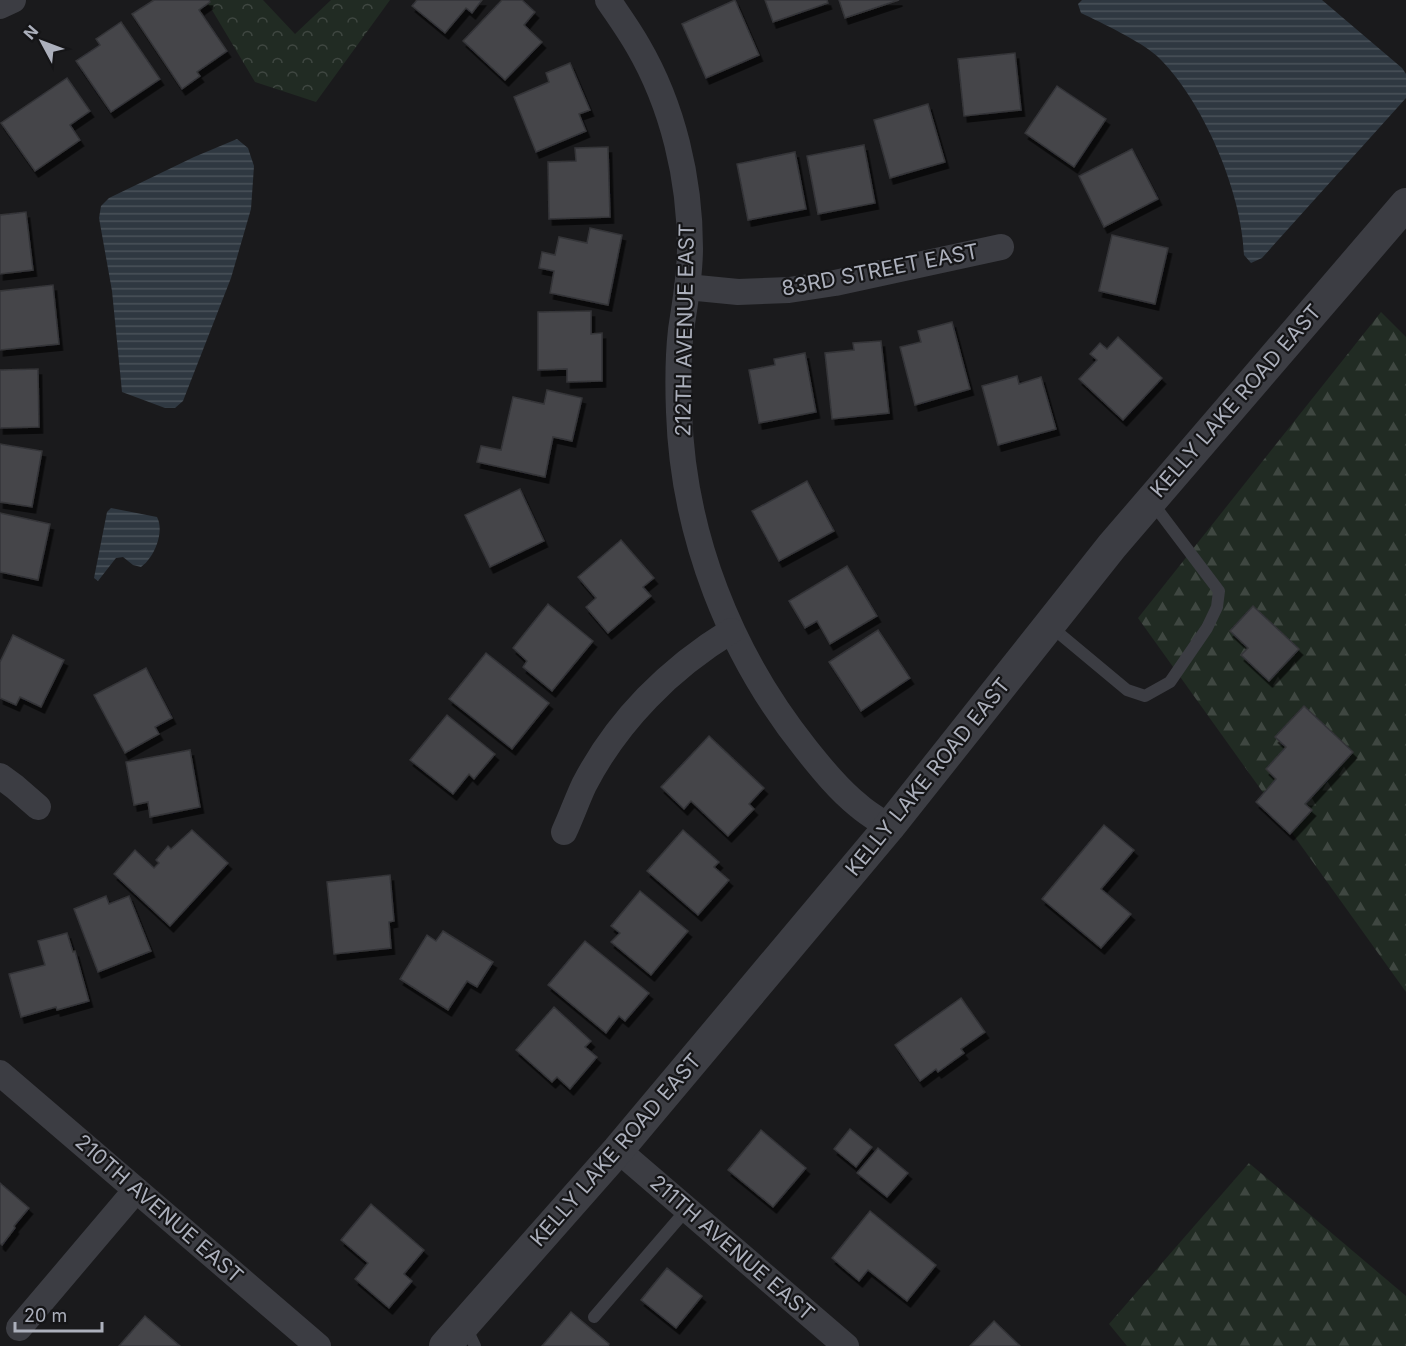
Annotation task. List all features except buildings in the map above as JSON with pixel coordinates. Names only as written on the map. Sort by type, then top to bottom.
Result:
[{"type":"street","points":[[0,6],[13,0]]},
{"type":"street","name":"212TH AVENUE EAST","points":[[608,0],[643,56],[660,91],[678,144],[687,192],[690,248],[681,333],[679,412],[684,471],[691,510],[710,577],[731,631],[759,683],[786,725],[824,771],[859,806],[889,827]]},
{"type":"street","name":"KELLY LAKE ROAD EAST","points":[[462,1339],[889,827],[1150,500],[1406,204]]},
{"type":"street","name":"83RD STREET EAST","points":[[687,287],[738,292],[789,290],[835,283],[1001,247]]},
{"type":"street","points":[[564,832],[584,785],[608,746],[644,700],[678,668],[731,631]]},
{"type":"street","points":[[0,777],[39,807]]},
{"type":"street","name":"210TH AVENUE EAST","points":[[0,1073],[318,1346]]},
{"type":"street","name":"211TH AVENUE EAST","points":[[618,1150],[846,1346]]},
{"type":"street","points":[[19,1328],[136,1190]]},
{"type":"lane","points":[[1049,625],[1127,690],[1145,696],[1170,682],[1207,628],[1217,608],[1219,591],[1150,500]]},
{"type":"lane","points":[[594,1317],[687,1209]]},
{"type":"green space","points":[[206,0],[263,0],[295,34],[331,0],[390,0],[316,102],[255,82]]},
{"type":"green space","points":[[1381,312],[1406,337],[1406,992],[1138,618]]},
{"type":"green space","points":[[1249,1163],[1406,1296],[1406,1346],[1127,1346],[1109,1324]]},
{"type":"shaded area","points":[[1082,0],[1322,0],[1402,68],[1406,74],[1406,98],[1262,258],[1251,263],[1244,255],[1242,230],[1228,176],[1217,148],[1190,97],[1174,75],[1150,50],[1081,13],[1078,4]]},
{"type":"shaded area","points":[[237,139],[248,148],[254,166],[251,209],[231,278],[183,401],[175,408],[165,408],[122,392],[112,291],[99,218],[101,206],[109,198]]},
{"type":"shaded area","points":[[111,508],[157,517],[159,537],[150,558],[141,567],[133,565],[123,557],[116,558],[98,581],[94,578],[107,512]]}]
